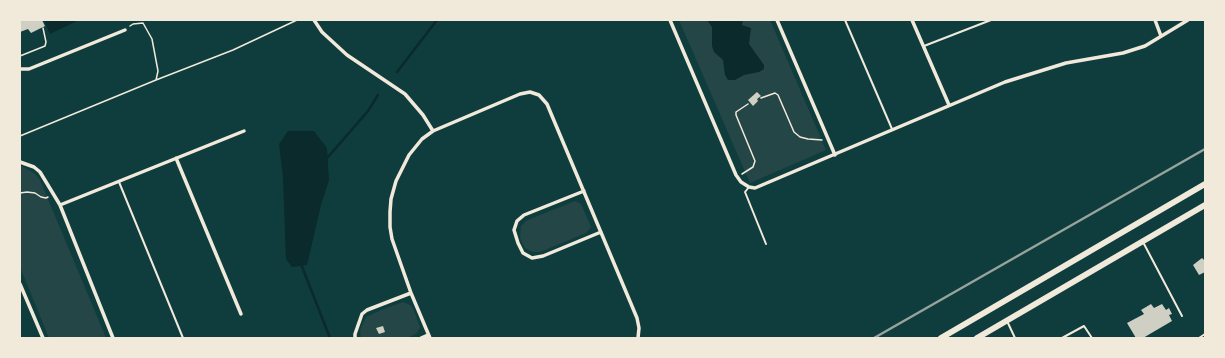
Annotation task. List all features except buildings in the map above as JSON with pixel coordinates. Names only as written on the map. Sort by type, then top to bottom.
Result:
[{"type":"main road","points":[[941,338],[1205,184]]},
{"type":"main road","points":[[977,338],[1205,205]]},
{"type":"street","points":[[314,20],[322,32],[347,55],[405,94],[423,115],[433,131]]},
{"type":"street","points":[[670,20],[736,175],[741,182],[749,187],[755,188],[949,105],[1020,77],[1066,63],[1123,53],[1145,46],[1188,20]]},
{"type":"street","points":[[777,20],[835,155]]},
{"type":"street","points":[[912,20],[949,105]]},
{"type":"street","points":[[1155,20],[1161,36]]},
{"type":"street","points":[[20,69],[29,69],[125,30]]},
{"type":"street","points":[[421,338],[429,336],[411,293],[392,239],[390,227],[391,199],[396,181],[409,155],[422,139],[433,131],[520,94],[530,92],[539,95],[547,104],[637,318],[639,328],[638,338]]},
{"type":"street","points":[[60,205],[244,131]]},
{"type":"street","points":[[176,158],[241,314]]},
{"type":"street","points":[[20,162],[34,167],[40,172],[60,205],[113,338]]},
{"type":"street","points":[[584,191],[524,215],[517,221],[514,230],[518,243],[523,253],[532,258],[543,256],[601,232]]},
{"type":"street","points":[[20,284],[43,338]]},
{"type":"street","points":[[355,338],[362,314],[367,310],[411,293]]},
{"type":"lane","points":[[845,20],[892,130]]},
{"type":"lane","points":[[923,47],[991,20]]},
{"type":"lane","points":[[119,181],[183,338]]},
{"type":"lane","points":[[749,187],[745,192],[766,244]]},
{"type":"lane","points":[[1143,241],[1182,316]]},
{"type":"lane","points":[[1006,320],[1015,338]]},
{"type":"lane","points":[[1062,338],[1084,326],[1092,338]]},
{"type":"lane","points":[[1199,338],[1205,334]]},
{"type":"path","points":[[20,136],[233,50],[296,20]]},
{"type":"path","points":[[125,30],[133,24],[143,24],[152,39],[158,71],[156,80]]},
{"type":"path","points":[[20,56],[45,46],[46,42],[43,28]]},
{"type":"path","points":[[761,98],[775,94],[778,95],[794,132],[800,137],[820,140],[828,139]]},
{"type":"path","points":[[739,179],[743,173],[753,167],[755,161],[736,115],[736,112],[748,104]]},
{"type":"path","points":[[20,194],[27,192],[35,193],[46,198],[54,195]]},
{"type":"shaded area","points":[[44,20],[77,20],[77,21],[50,34]]},
{"type":"shaded area","points":[[679,20],[770,20],[826,150],[750,183]]},
{"type":"shaded area","points":[[707,20],[743,20],[742,25],[751,28],[749,44],[764,65],[764,69],[759,72],[744,75],[735,80],[728,80],[725,75],[723,60],[714,52],[712,46],[712,27]]},
{"type":"shaded area","points":[[288,131],[314,131],[327,148],[329,180],[321,205],[307,265],[292,267],[286,259],[283,177],[279,144]]},
{"type":"shaded area","points":[[20,165],[34,173],[40,180],[106,338],[49,338],[20,267]]},
{"type":"shaded area","points":[[575,201],[581,204],[591,227],[586,233],[540,252],[533,252],[525,248],[520,238],[521,226],[526,221]]},
{"type":"shaded area","points":[[403,302],[413,308],[420,327],[417,333],[407,338],[361,338],[360,330],[366,317]]},
{"type":"waterway","points":[[397,72],[437,20]]},
{"type":"waterway","points":[[325,158],[328,157],[368,111],[378,95]]},
{"type":"waterway","points":[[301,264],[330,338]]},
{"type":"railway","points":[[874,338],[1205,149]]}]
